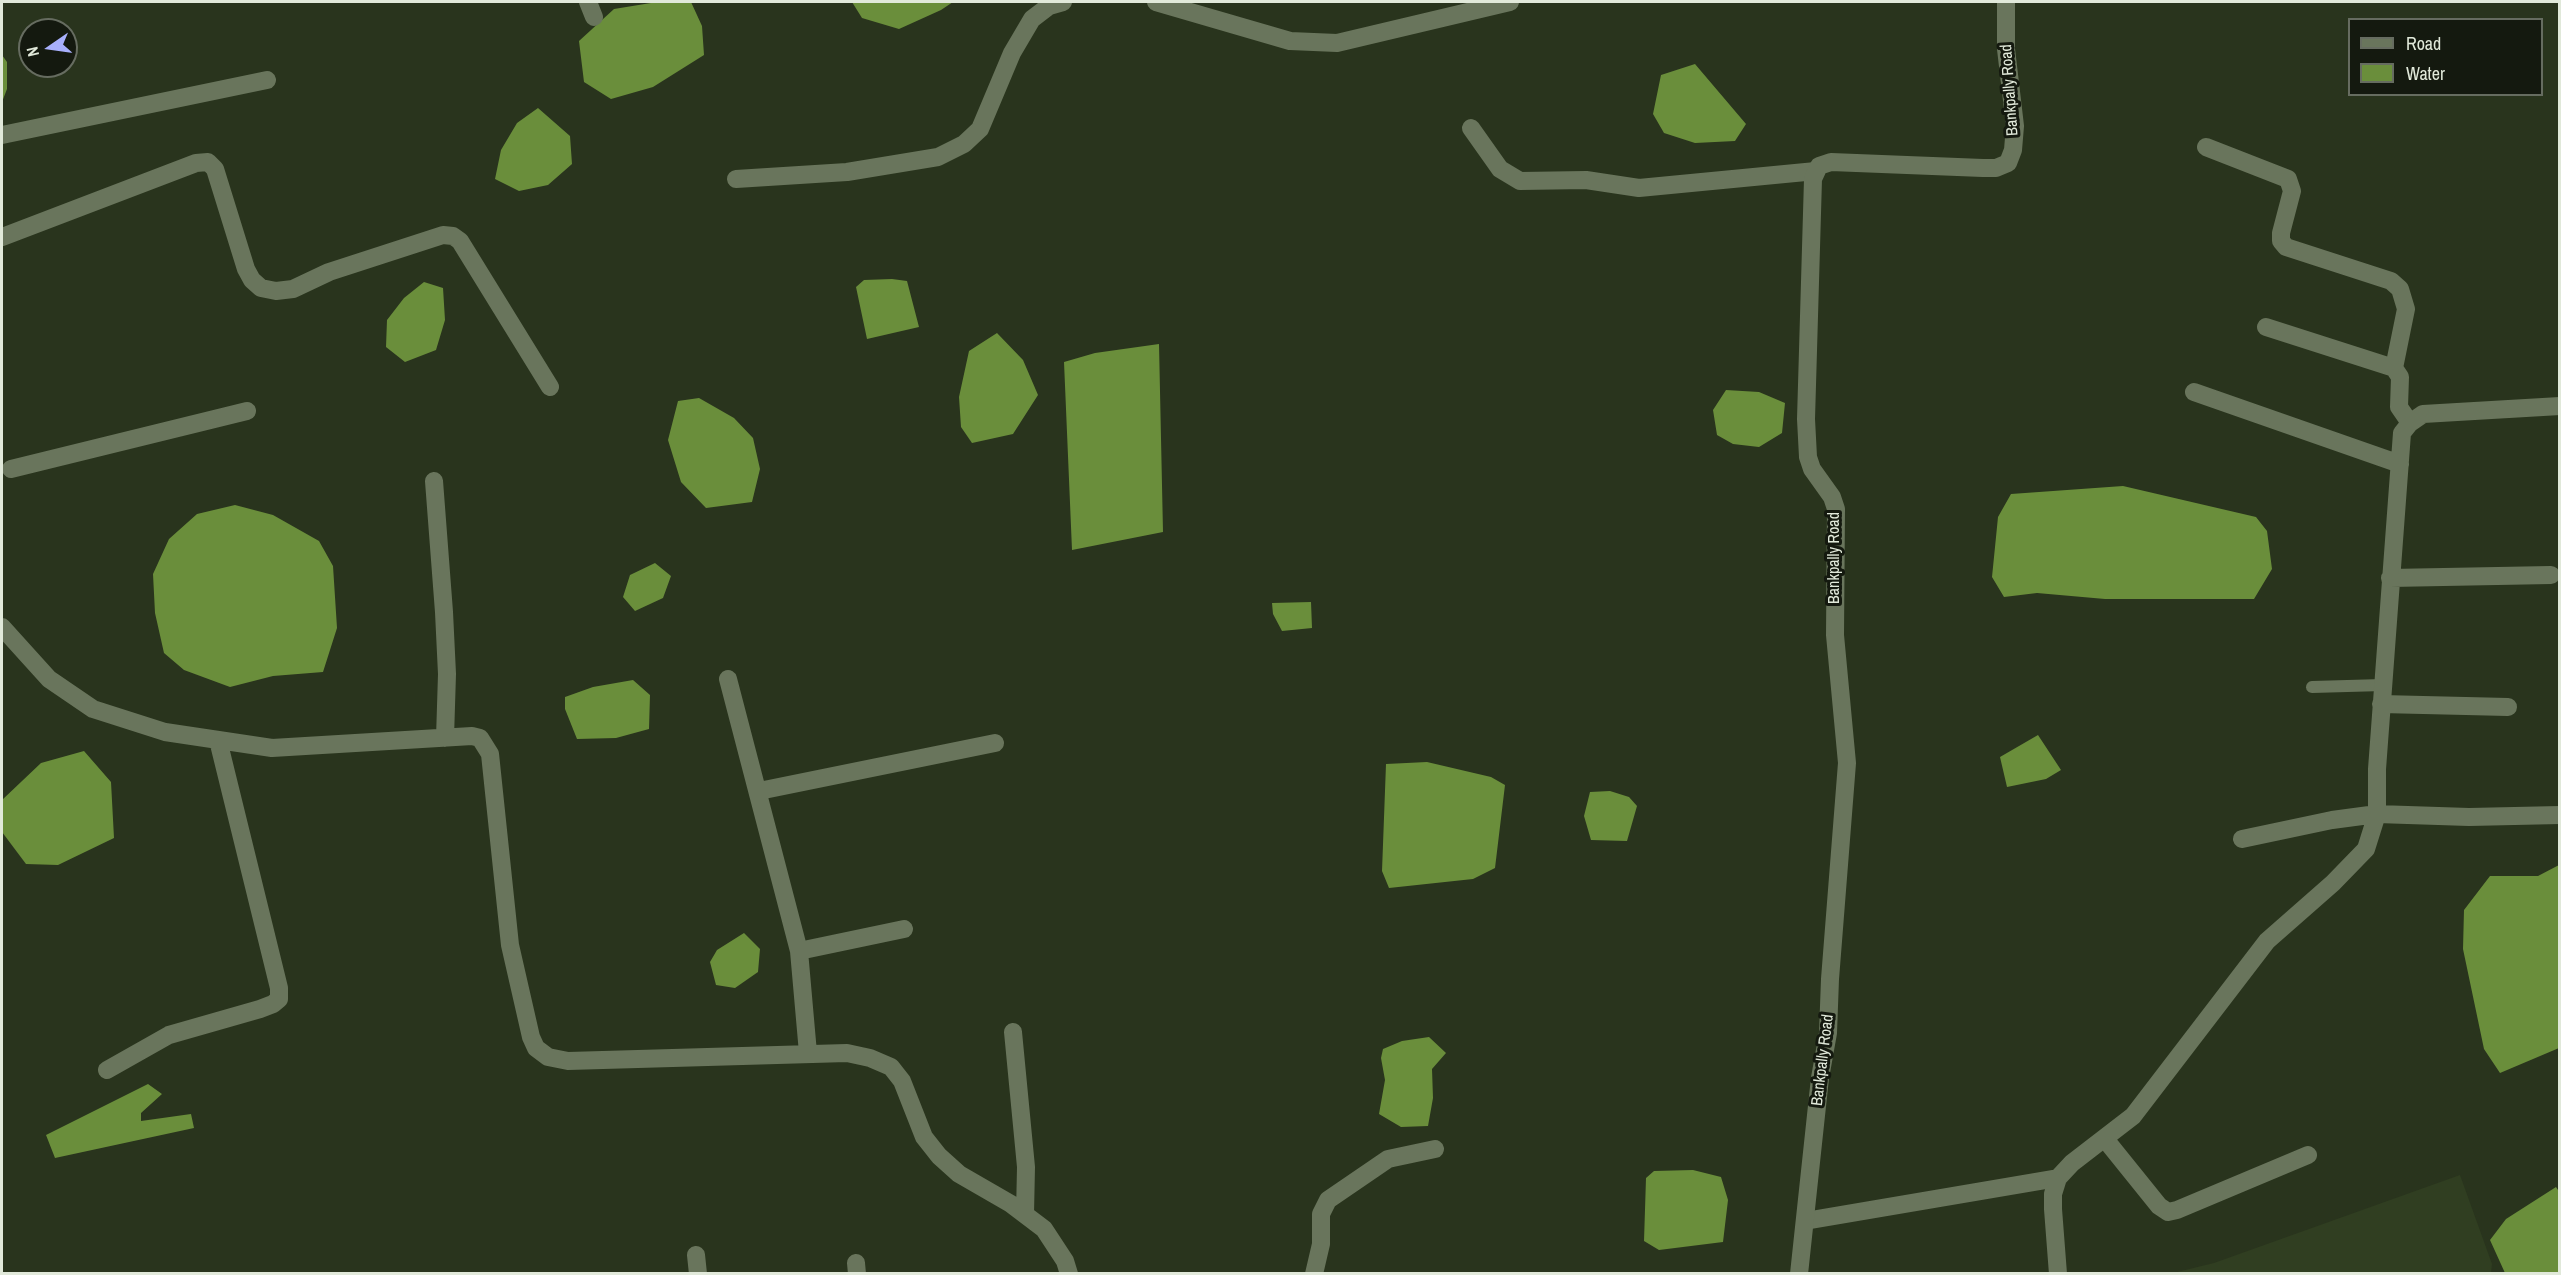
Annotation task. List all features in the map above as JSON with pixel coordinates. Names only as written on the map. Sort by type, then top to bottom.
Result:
[{"type":"street","points":[[736,179],[847,172],[938,157],[964,144],[980,129],[1012,53],[1032,19],[1048,6],[1063,2]]},
{"type":"street","points":[[1156,2],[1290,41],[1337,43],[1510,2]]},
{"type":"street","name":"Bankpally Road","points":[[1799,1274],[1820,1078],[1828,1033],[1847,763],[1835,635],[1836,509],[1832,497],[1812,469],[1808,457],[1806,419],[1813,179],[1819,166],[1831,162],[1983,168],[1996,168],[2008,163],[2013,150],[2015,126],[2006,49],[2006,2]]},
{"type":"street","points":[[2,135],[267,81]]},
{"type":"street","points":[[1471,128],[1500,169],[1520,181],[1586,180],[1639,188],[1816,171]]},
{"type":"street","points":[[2206,147],[2288,178],[2292,191],[2281,234],[2286,247],[2391,281],[2400,289],[2406,309],[2394,368]]},
{"type":"street","points":[[2,237],[196,163],[208,162],[215,169],[246,269],[252,280],[261,288],[276,291],[292,289],[329,272],[443,235],[453,236],[460,241],[550,387]]},
{"type":"street","points":[[2266,327],[2394,368],[2400,376],[2399,407],[2410,423]]},
{"type":"street","points":[[2194,392],[2400,464]]},
{"type":"street","points":[[2058,1274],[2053,1194],[2058,1178],[2072,1163],[2133,1116],[2267,940],[2333,883],[2366,849],[2377,814],[2381,704],[2402,433],[2410,423],[2423,414],[2559,406]]},
{"type":"street","points":[[11,469],[247,411]]},
{"type":"street","points":[[434,481],[447,674],[445,738]]},
{"type":"street","points":[[2390,578],[2551,575]]},
{"type":"street","points":[[2,627],[49,680],[93,709],[165,732],[272,748],[472,736],[480,738],[486,744],[490,754],[510,945],[531,1038],[536,1048],[548,1057],[568,1061],[808,1053],[847,1053],[870,1058],[891,1067],[902,1081],[924,1137],[939,1156],[959,1174],[1044,1228],[1065,1261],[1069,1274]]},
{"type":"street","points":[[728,679],[800,951],[808,1053]]},
{"type":"street","points":[[2381,704],[2508,707]]},
{"type":"street","points":[[107,1070],[169,1035],[273,1005],[279,999],[279,988],[218,740]]},
{"type":"street","points":[[759,791],[995,743]]},
{"type":"street","points":[[2242,839],[2332,820],[2377,814],[2469,817],[2559,815]]},
{"type":"street","points":[[800,951],[904,929]]},
{"type":"street","points":[[1013,1032],[1026,1167],[1025,1214]]},
{"type":"street","points":[[2105,1139],[2160,1206],[2168,1212],[2308,1155]]},
{"type":"street","points":[[1314,1274],[1321,1244],[1321,1214],[1328,1200],[1388,1160],[1435,1149]]},
{"type":"street","points":[[1805,1221],[2058,1178]]},
{"type":"lane","points":[[2312,687],[2383,685]]},
{"type":"shaded area","points":[[2460,1175],[2492,1264],[2491,1273],[2173,1273],[2214,1263]]},
{"type":"water","points":[[657,2],[691,2],[702,26],[704,55],[653,87],[611,99],[584,82],[579,41],[614,9]]},
{"type":"water","points":[[852,2],[953,2],[899,29],[862,18]]},
{"type":"water","points":[[2,55],[7,62],[7,89],[2,102]]},
{"type":"water","points":[[1695,64],[1746,124],[1735,141],[1695,143],[1664,133],[1653,114],[1661,75]]},
{"type":"water","points":[[538,108],[570,136],[572,164],[548,185],[519,191],[495,179],[501,150],[517,123]]},
{"type":"water","points":[[864,280],[907,281],[919,327],[867,339],[856,287]]},
{"type":"water","points":[[424,282],[443,288],[445,320],[436,350],[405,362],[386,347],[387,320],[404,298]]},
{"type":"water","points":[[997,333],[1023,360],[1038,395],[1013,434],[972,443],[961,427],[959,397],[969,351]]},
{"type":"water","points":[[1159,344],[1163,532],[1072,550],[1064,362],[1095,353]]},
{"type":"water","points":[[1726,390],[1759,392],[1785,403],[1782,433],[1759,447],[1733,444],[1717,435],[1713,410]]},
{"type":"water","points":[[699,398],[734,418],[753,438],[760,469],[752,502],[706,508],[681,482],[668,440],[678,401]]},
{"type":"water","points":[[2123,486],[2256,517],[2267,531],[2272,569],[2254,599],[2105,599],[2037,593],[2004,597],[1992,577],[1998,517],[2011,494]]},
{"type":"water","points":[[235,505],[273,515],[319,541],[333,566],[337,628],[323,672],[273,676],[230,687],[184,670],[164,653],[155,613],[153,574],[169,539],[197,514]]},
{"type":"water","points":[[655,563],[671,576],[663,598],[635,611],[623,597],[630,575]]},
{"type":"water","points":[[1311,602],[1312,628],[1282,631],[1273,614],[1272,603]]},
{"type":"water","points":[[633,680],[650,695],[649,729],[616,738],[577,739],[565,709],[565,697],[593,687]]},
{"type":"water","points":[[2038,735],[2061,770],[2046,779],[2007,787],[2000,757]]},
{"type":"water","points":[[84,751],[111,782],[114,838],[58,865],[26,864],[2,832],[2,800],[41,763]]},
{"type":"water","points":[[1427,762],[1491,777],[1505,785],[1495,868],[1473,879],[1389,888],[1382,871],[1386,764]]},
{"type":"water","points":[[1610,791],[1629,797],[1637,806],[1627,841],[1591,840],[1584,816],[1590,792]]},
{"type":"water","points":[[2559,865],[2559,1048],[2500,1073],[2484,1049],[2463,949],[2464,910],[2490,876],[2538,876]]},
{"type":"water","points":[[744,933],[760,949],[758,972],[735,988],[716,985],[710,962],[717,950]]},
{"type":"water","points":[[1429,1037],[1446,1053],[1432,1069],[1433,1098],[1428,1126],[1401,1127],[1379,1114],[1385,1080],[1381,1058],[1383,1049],[1402,1041]]},
{"type":"water","points":[[148,1084],[162,1094],[141,1113],[141,1121],[191,1114],[194,1128],[55,1158],[46,1135]]},
{"type":"water","points":[[1693,1170],[1721,1177],[1728,1200],[1723,1242],[1659,1250],[1644,1241],[1646,1178],[1654,1171]]},
{"type":"water","points":[[2556,1187],[2560,1193],[2559,1273],[2505,1273],[2490,1240],[2506,1219]]}]
